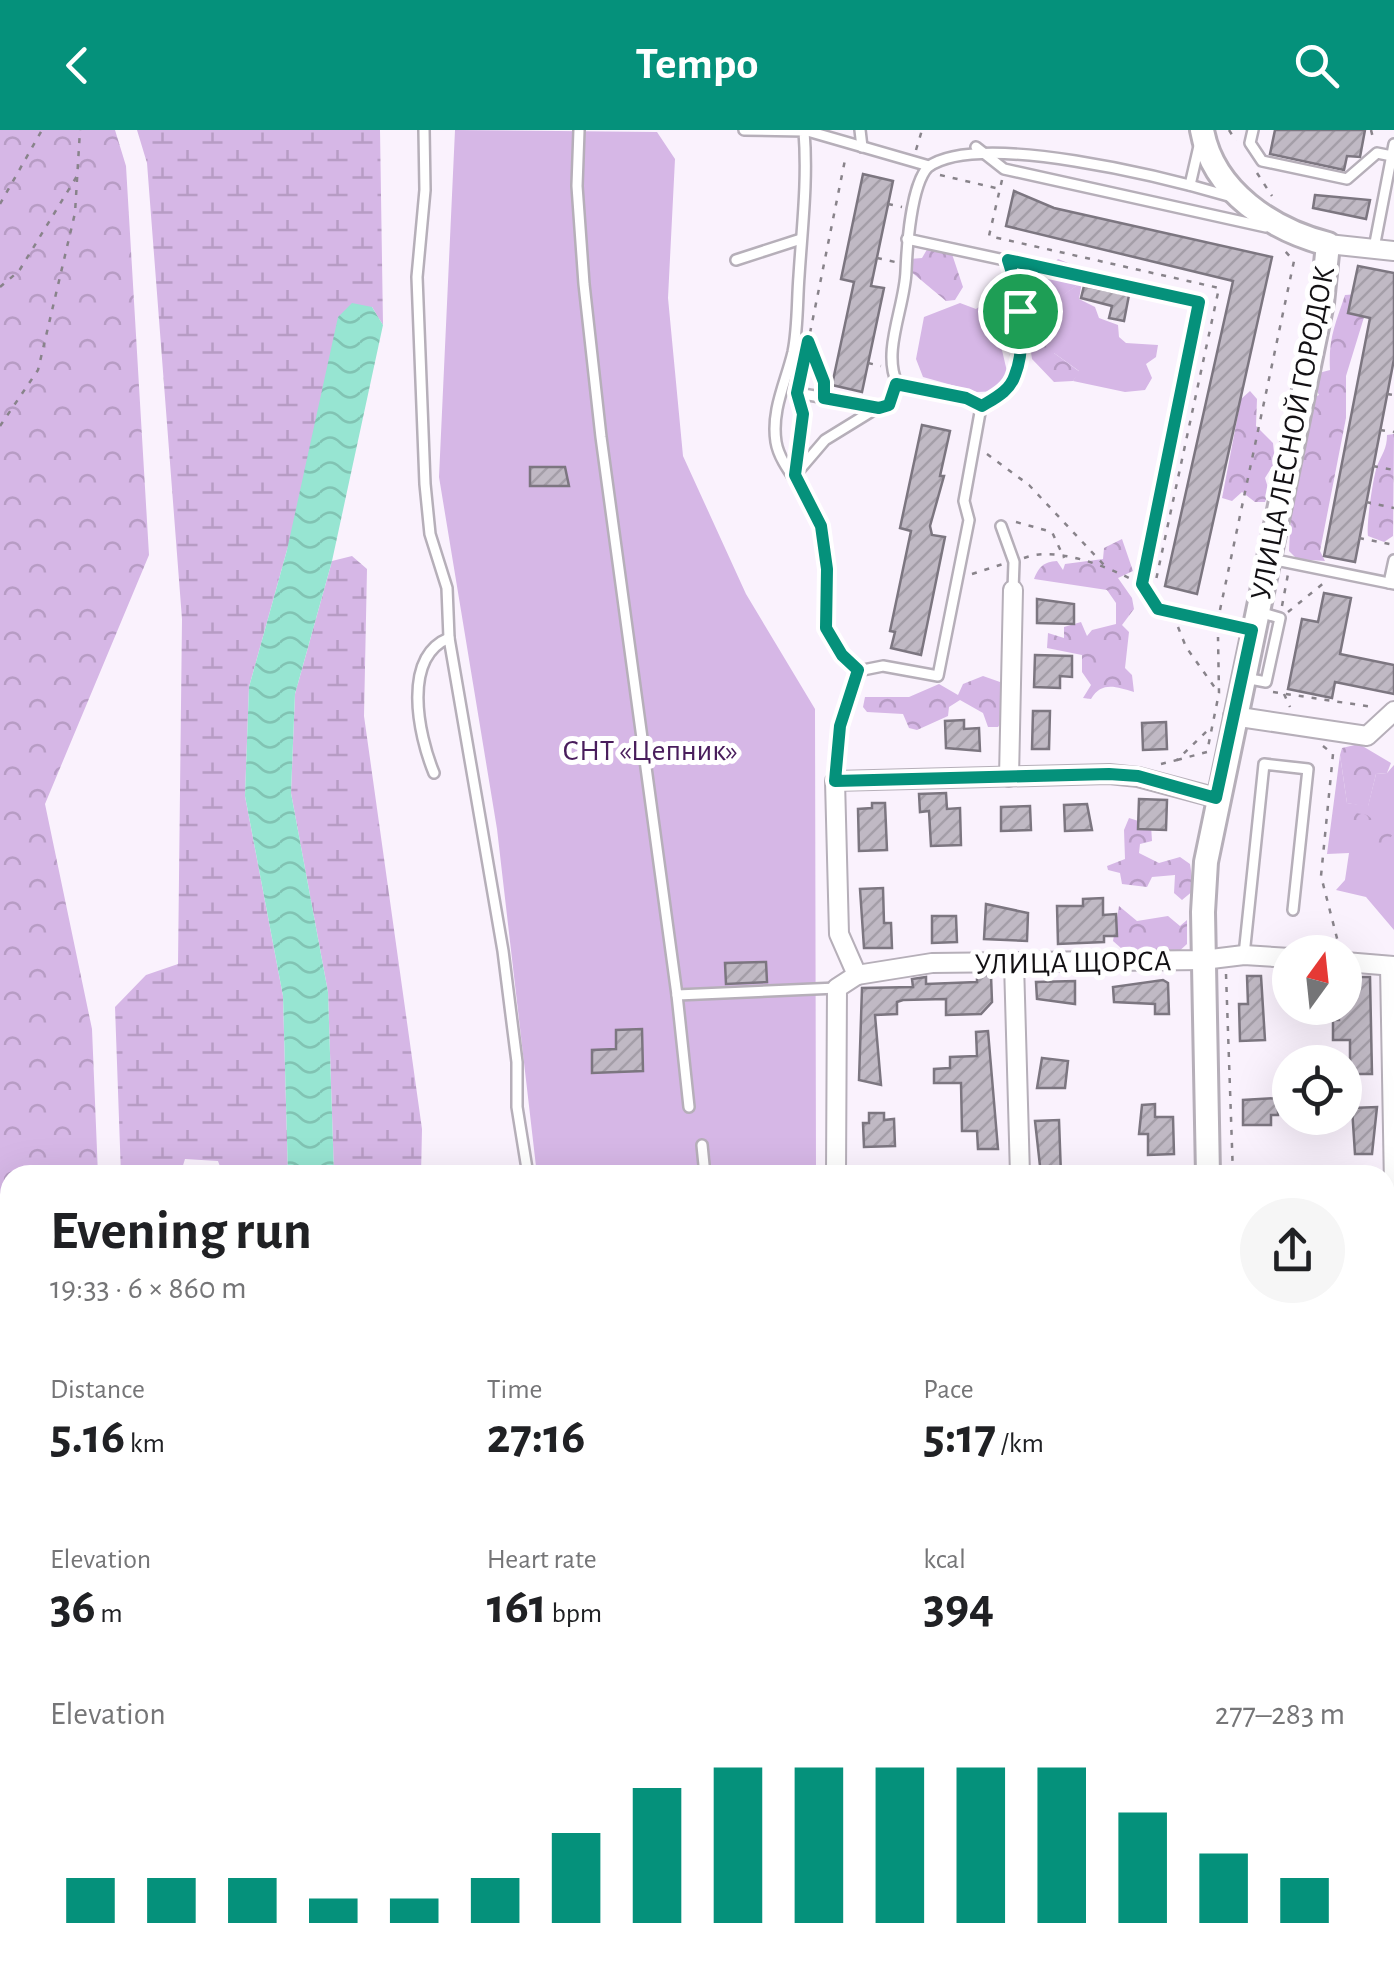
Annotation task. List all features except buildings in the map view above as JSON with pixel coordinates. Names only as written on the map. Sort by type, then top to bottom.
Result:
[{"type":"street","name":"УЛИЦА ЛЕСНОЙ ГОРОДОК","points":[[1202,132],[1219,168],[1279,237],[1328,244],[1322,303],[1279,560],[1254,620],[1206,862],[1224,957],[1209,1165]]},
{"type":"street","points":[[1328,244],[1394,251]]},
{"type":"street","points":[[1009,777],[1013,590]]},
{"type":"street","points":[[1233,716],[1367,736],[1394,711]]},
{"type":"street","points":[[836,1165],[836,988],[858,975],[839,934],[835,781],[1138,776],[1216,798]]},
{"type":"street","name":"УЛИЦА ЩОРСА","points":[[858,975],[932,963],[1272,958]]},
{"type":"street","points":[[1362,963],[1392,966],[1394,1165]]},
{"type":"street","points":[[1014,964],[1020,1165]]},
{"type":"lane","points":[[424,130],[425,190],[417,276],[425,484],[430,534],[447,588],[449,638],[503,951],[517,1062],[517,1107],[526,1165]]},
{"type":"lane","points":[[579,130],[577,186],[582,264],[601,437],[689,1107]]},
{"type":"lane","points":[[744,130],[804,131],[927,168]]},
{"type":"lane","points":[[860,130],[862,148]]},
{"type":"lane","points":[[1253,130],[1250,143],[1262,161],[1347,179],[1376,153],[1392,156]]},
{"type":"lane","points":[[804,131],[807,165],[793,350],[776,418],[776,445],[821,526],[827,569],[826,628],[842,655],[858,670]]},
{"type":"lane","points":[[1190,185],[1202,132]]},
{"type":"lane","points":[[1374,248],[1394,144]]},
{"type":"lane","points":[[795,475],[825,440],[889,405],[896,384],[890,368],[907,239],[927,168],[947,154],[976,147],[1034,147],[1244,200]]},
{"type":"lane","points":[[976,147],[1004,169],[1279,237]]},
{"type":"lane","points":[[736,260],[802,239]]},
{"type":"lane","points":[[907,239],[1199,302],[1142,584],[1158,609],[1217,622],[1280,618],[1266,682],[1242,678]]},
{"type":"lane","points":[[858,670],[883,666],[938,676],[969,520],[964,500],[982,406],[966,398],[896,384]]},
{"type":"lane","points":[[797,393],[879,408]]},
{"type":"lane","points":[[1001,522],[1014,562],[1013,590]]},
{"type":"lane","points":[[1279,560],[1392,583],[1394,560]]},
{"type":"lane","points":[[434,773],[424,748],[419,688],[424,658],[432,645],[449,638]]},
{"type":"lane","points":[[835,781],[840,726],[858,670]]},
{"type":"lane","points":[[1224,957],[1264,764],[1308,769],[1292,910]]},
{"type":"lane","points":[[677,995],[836,988]]},
{"type":"lane","points":[[702,1145],[704,1165]]},
{"type":"path","points":[[0,204],[42,130]]},
{"type":"path","points":[[0,426],[38,370],[75,214],[80,130]]},
{"type":"path","points":[[913,161],[922,130]]},
{"type":"path","points":[[804,358],[849,144]]},
{"type":"path","points":[[927,168],[1000,190]]},
{"type":"path","points":[[1004,169],[989,236],[1219,288],[1154,590]]},
{"type":"path","points":[[1,287],[20,272],[78,174]]},
{"type":"path","points":[[1138,776],[1207,752],[1219,693],[1217,622],[1294,261],[1279,237]]},
{"type":"path","points":[[877,258],[906,264]]},
{"type":"path","points":[[982,406],[1004,393],[1016,374],[1010,360],[1013,323],[1020,311],[1021,298],[1008,260]]},
{"type":"path","points":[[808,341],[824,382],[824,398]]},
{"type":"path","points":[[795,475],[803,414],[797,393]]},
{"type":"path","points":[[1387,394],[1394,395]]},
{"type":"path","points":[[1380,430],[1394,432]]},
{"type":"path","points":[[974,445],[1029,484],[1105,566]]},
{"type":"path","points":[[1373,466],[1394,470]]},
{"type":"path","points":[[1366,502],[1394,508]]},
{"type":"path","points":[[1001,522],[1052,532],[1064,558]]},
{"type":"path","points":[[1359,538],[1394,545]]},
{"type":"path","points":[[957,581],[1037,552],[1105,566],[1142,584]]},
{"type":"path","points":[[1279,560],[1280,618]]},
{"type":"path","points":[[1280,618],[1338,572]]},
{"type":"path","points":[[1172,612],[1186,647],[1219,693]]},
{"type":"path","points":[[1266,682],[1265,690],[1394,711]]},
{"type":"path","points":[[1284,694],[1298,726],[1333,754],[1321,876],[1336,935]]},
{"type":"path","points":[[1177,760],[1210,728]]},
{"type":"path","points":[[1224,957],[1233,1165]]},
{"type":"green space","points":[[0,130],[115,130],[126,166],[149,555],[45,804],[92,1029],[98,1165],[0,1165]]},
{"type":"green space","points":[[137,130],[380,130],[383,325],[372,307],[287,550],[249,687],[245,796],[283,996],[288,1165],[219,1165],[218,1161],[185,1159],[183,1165],[121,1165],[115,1007],[146,975],[178,964],[182,619],[147,163]]},
{"type":"green space","name":"СНТ «Цепник»","points":[[455,130],[657,132],[675,159],[668,298],[683,456],[746,594],[815,709],[816,1165],[536,1165],[497,829],[439,477]]},
{"type":"green space","points":[[929,246],[951,251],[963,287],[955,300],[946,301],[909,270],[910,259],[922,258]]},
{"type":"green space","points":[[1058,259],[1073,265],[1082,282],[1052,303],[1067,338],[1054,353],[1080,372],[1073,381],[1054,382],[1032,359],[1029,317],[1040,281]]},
{"type":"green space","points":[[1082,282],[1079,299],[1095,307],[1099,318],[1118,325],[1119,337],[1126,343],[1158,345],[1156,357],[1146,364],[1152,378],[1145,390],[1125,392],[1073,381],[1079,371],[1054,353],[1051,303]]},
{"type":"green space","points":[[1006,288],[1012,312],[1001,346],[1009,380],[1001,391],[977,392],[923,377],[916,359],[924,317],[960,303],[976,309]]},
{"type":"green space","points":[[1359,294],[1365,314],[1346,376],[1346,418],[1320,551],[1325,561],[1297,559],[1289,551],[1293,474],[1309,399],[1319,395],[1313,384],[1315,374],[1330,370],[1331,340],[1345,295]]},
{"type":"green space","points":[[1250,391],[1257,399],[1256,426],[1273,443],[1275,462],[1265,478],[1269,491],[1265,502],[1255,502],[1242,492],[1232,501],[1222,498],[1241,399]]},
{"type":"green space","points":[[1394,434],[1393,536],[1384,542],[1368,536],[1369,512],[1377,466],[1387,435]]},
{"type":"green space","points":[[1122,539],[1133,571],[1118,578],[1132,598],[1134,609],[1122,625],[1129,632],[1125,668],[1132,675],[1134,692],[1110,687],[1091,699],[1083,698],[1091,685],[1082,672],[1082,655],[1047,648],[1048,633],[1064,638],[1064,627],[1081,622],[1087,636],[1092,630],[1116,624],[1116,603],[1107,590],[1034,579],[1048,563],[1057,561],[1063,570],[1065,564],[1103,559],[1104,548]]},
{"type":"green space","points":[[352,556],[367,569],[364,716],[422,1129],[421,1165],[334,1165],[328,992],[291,793],[295,694],[332,561]]},
{"type":"green space","points":[[983,676],[1000,682],[1018,702],[998,727],[988,727],[983,713],[960,700],[949,707],[948,716],[917,730],[909,728],[903,714],[867,712],[863,707],[865,697],[909,697],[939,684],[958,695],[963,684]]},
{"type":"green space","points":[[1359,744],[1391,763],[1387,773],[1376,774],[1368,807],[1347,803],[1340,755],[1342,748]]},
{"type":"green space","points":[[1340,755],[1347,803],[1368,806],[1376,774],[1387,773],[1394,765],[1394,930],[1366,897],[1336,890],[1345,880],[1349,853],[1327,854]]},
{"type":"green space","points":[[1345,811],[1367,815],[1392,835],[1382,854],[1345,831],[1337,818]]},
{"type":"green space","points":[[1129,818],[1151,825],[1152,841],[1140,844],[1139,853],[1159,863],[1180,857],[1190,864],[1194,890],[1182,900],[1174,893],[1175,875],[1152,877],[1147,887],[1122,884],[1120,873],[1108,870],[1107,866],[1125,859],[1124,830]]},
{"type":"green space","points":[[1119,906],[1137,921],[1168,916],[1180,926],[1187,920],[1187,944],[1176,954],[1130,956],[1113,941]]},
{"type":"water","points":[[352,303],[372,307],[383,325],[332,561],[295,694],[291,793],[328,992],[334,1165],[288,1165],[283,996],[245,796],[249,687],[287,550],[338,317]]},
{"type":"route","points":[[1008,260],[1199,302],[1142,584],[1146,597],[1158,609],[1252,630],[1216,798],[1138,776],[1109,774],[835,781],[840,726],[858,670],[842,655],[826,628],[827,569],[821,526],[814,504],[795,475],[803,414],[797,393],[808,341],[824,382],[824,398],[879,408],[889,405],[896,384],[966,398],[982,406],[1004,393],[1016,374],[1020,311],[1021,298],[1008,260]]}]
